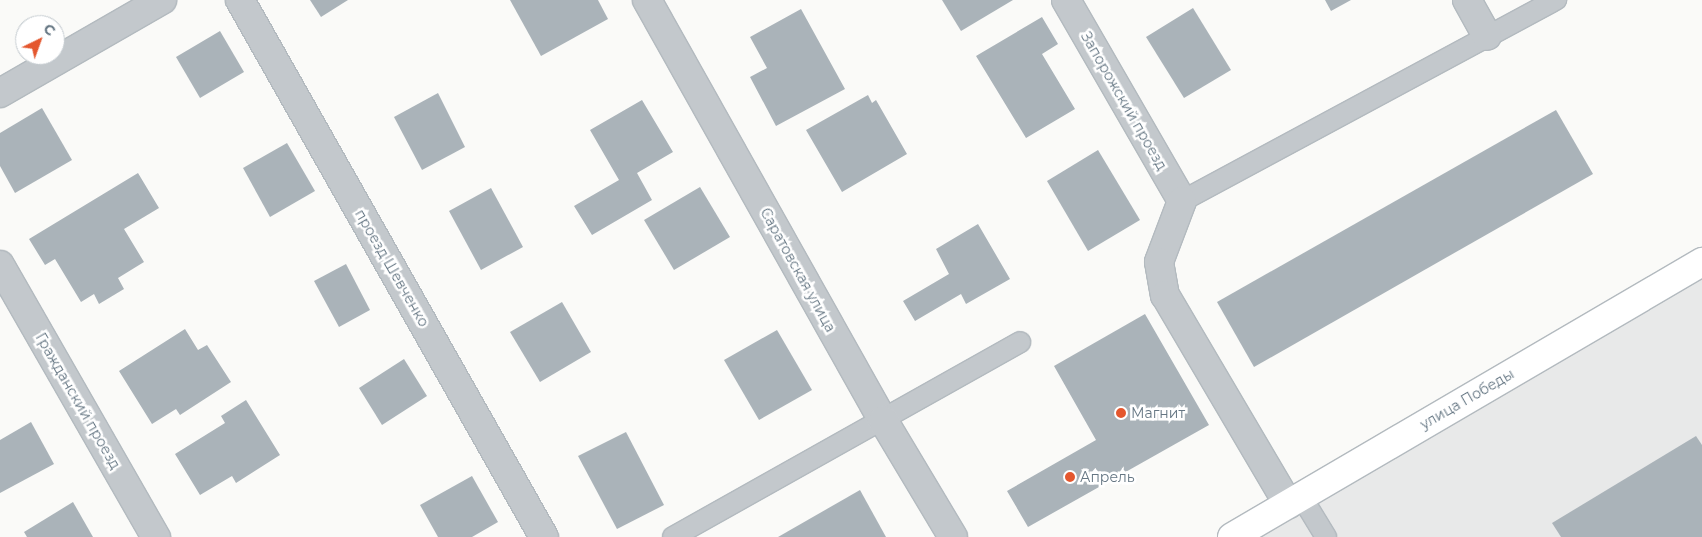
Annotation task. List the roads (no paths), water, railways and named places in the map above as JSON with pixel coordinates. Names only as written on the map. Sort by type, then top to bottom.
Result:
[{"type":"main road","name":"улица Победы","points":[[1232,537],[1702,262]]},
{"type":"street","points":[[0,93],[162,0]]},
{"type":"street","name":"проезд Шевченко","points":[[240,0],[544,537]]},
{"type":"street","name":"Саратовская улица","points":[[647,0],[883,420],[953,537]]},
{"type":"street","name":"Запорожский проезд","points":[[1066,0],[1182,202]]},
{"type":"street","points":[[1467,0],[1488,36]]},
{"type":"street","points":[[1182,202],[1159,262],[1165,295],[1295,500]]},
{"type":"street","name":"Гражданский проезд","points":[[0,265],[156,537]]},
{"type":"lane","points":[[1182,202],[1556,0]]},
{"type":"lane","points":[[673,537],[1020,342]]},
{"type":"lane","points":[[1295,500],[1326,537]]},
{"type":"place","name":"Магнит","points":[[1121,413]]},
{"type":"place","name":"Апрель","points":[[1070,477]]}]
